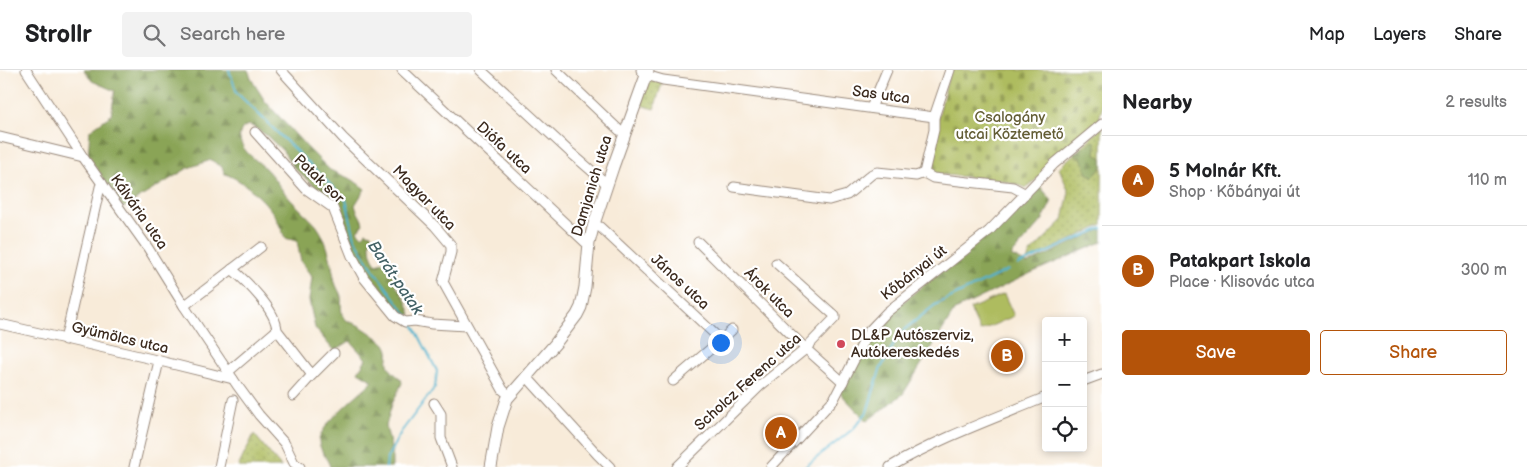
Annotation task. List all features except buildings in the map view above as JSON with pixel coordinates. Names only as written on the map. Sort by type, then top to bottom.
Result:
[{"type":"main road","name":"Damjanich utca","points":[[491,467],[498,426],[509,395],[555,344],[577,315],[586,287],[589,243],[594,224],[625,133],[637,104],[645,72]]},
{"type":"street","name":"Kálvária utca","points":[[26,70],[83,157],[148,248],[184,306],[231,375],[259,415],[285,444],[294,463],[300,467]]},
{"type":"street","name":"Magyar utca","points":[[281,70],[343,138],[435,226],[451,245],[443,282],[503,390],[509,395]]},
{"type":"street","name":"Diófa utca","points":[[402,70],[585,242],[589,243]]},
{"type":"street","points":[[481,70],[607,184]]},
{"type":"street","points":[[556,70],[619,130],[625,133]]},
{"type":"street","points":[[871,108],[887,70]]},
{"type":"street","points":[[924,173],[934,130],[934,117],[950,70]]},
{"type":"street","name":"Sas utca","points":[[645,72],[663,80],[934,117]]},
{"type":"street","name":"Kőbányai út","points":[[771,467],[834,399],[875,322],[989,231],[1054,164],[1102,124]]},
{"type":"street","name":"Patak sor","points":[[254,132],[306,189],[333,208],[352,256],[364,278],[395,316],[405,322],[415,321],[466,326]]},
{"type":"street","points":[[0,137],[83,157]]},
{"type":"street","points":[[734,188],[829,200],[847,195],[877,172],[916,176],[924,173],[933,178],[1013,186],[1026,194]]},
{"type":"street","points":[[65,340],[102,183]]},
{"type":"street","name":"János utca","points":[[594,224],[600,227],[721,340]]},
{"type":"street","name":"Árok utca","points":[[698,242],[843,382]]},
{"type":"street","points":[[184,306],[261,247]]},
{"type":"street","name":"Scholcz Ferenc utca","points":[[677,467],[760,386],[806,348],[835,318],[776,262]]},
{"type":"street","points":[[232,270],[248,282],[259,295],[276,324],[277,330],[312,375]]},
{"type":"street","name":"Gyümölcs utca","points":[[0,324],[159,361],[231,375]]},
{"type":"street","points":[[231,375],[277,330]]},
{"type":"street","points":[[673,381],[732,330]]},
{"type":"street","points":[[292,396],[334,354]]},
{"type":"street","points":[[134,467],[159,361]]},
{"type":"street","points":[[1087,380],[1102,374]]},
{"type":"street","points":[[526,376],[610,467]]},
{"type":"street","points":[[890,467],[917,451],[1042,399]]},
{"type":"street","points":[[219,467],[233,400]]},
{"type":"street","points":[[434,403],[440,414],[441,438],[452,467]]},
{"type":"green space","points":[[84,70],[248,70],[265,101],[305,145],[330,170],[353,180],[365,189],[355,205],[363,224],[357,231],[362,236],[366,232],[371,234],[370,251],[377,264],[388,260],[397,266],[396,285],[406,301],[411,314],[405,316],[400,314],[366,272],[355,251],[337,206],[294,168],[283,151],[266,135],[250,125],[244,127],[240,132],[240,142],[244,149],[263,166],[296,206],[316,225],[324,238],[341,296],[344,317],[377,337],[388,349],[388,364],[401,379],[402,383],[392,404],[386,426],[392,452],[392,467],[330,467],[321,449],[320,435],[325,427],[373,381],[358,372],[366,359],[350,341],[334,351],[315,328],[309,300],[312,277],[301,262],[297,241],[285,238],[275,216],[260,197],[239,181],[225,174],[222,167],[211,160],[188,168],[123,208],[88,156],[90,130],[111,115],[115,91],[92,81]]},
{"type":"green space","name":"Csalogány utcai Köztemető","points":[[950,70],[1102,70],[1102,108],[1098,123],[1027,188],[1001,180],[924,173]]},
{"type":"green space","points":[[646,75],[663,80],[654,109],[637,104]]},
{"type":"green space","points":[[1102,127],[1102,225],[1027,261],[1030,253],[1063,220],[1069,192],[1059,168]]},
{"type":"green space","points":[[1094,141],[1096,144],[1095,154],[1102,158],[1102,167],[1093,177],[1086,172],[1080,156],[1075,156],[1074,153]]},
{"type":"green space","points":[[1040,186],[1052,201],[1042,221],[1011,256],[1027,264],[1102,229],[1102,242],[1031,273],[955,310],[903,394],[867,421],[838,391],[869,331]]},
{"type":"green space","points":[[1004,294],[1014,316],[980,331],[970,309]]},
{"type":"green space","points":[[254,434],[281,467],[238,467]]},
{"type":"waterway","name":"Barát-patak","points":[[229,70],[237,93],[346,200],[355,239],[373,269],[409,318]]},
{"type":"waterway","points":[[1018,265],[1102,228]]},
{"type":"waterway","points":[[805,467],[853,429],[867,412],[880,370],[900,333],[935,305],[1008,270]]},
{"type":"waterway","name":"Barát-patak","points":[[386,467],[387,458],[401,432],[435,387],[437,371],[413,324]]},
{"type":"place","name":"DL&P Autószerviz, Autókereskedés","points":[[841,344]]},
{"type":"place","name":"Patakpart Iskola","points":[[1007,356]]},
{"type":"place","name":"5 Molnár Kft.","points":[[781,433]]}]
